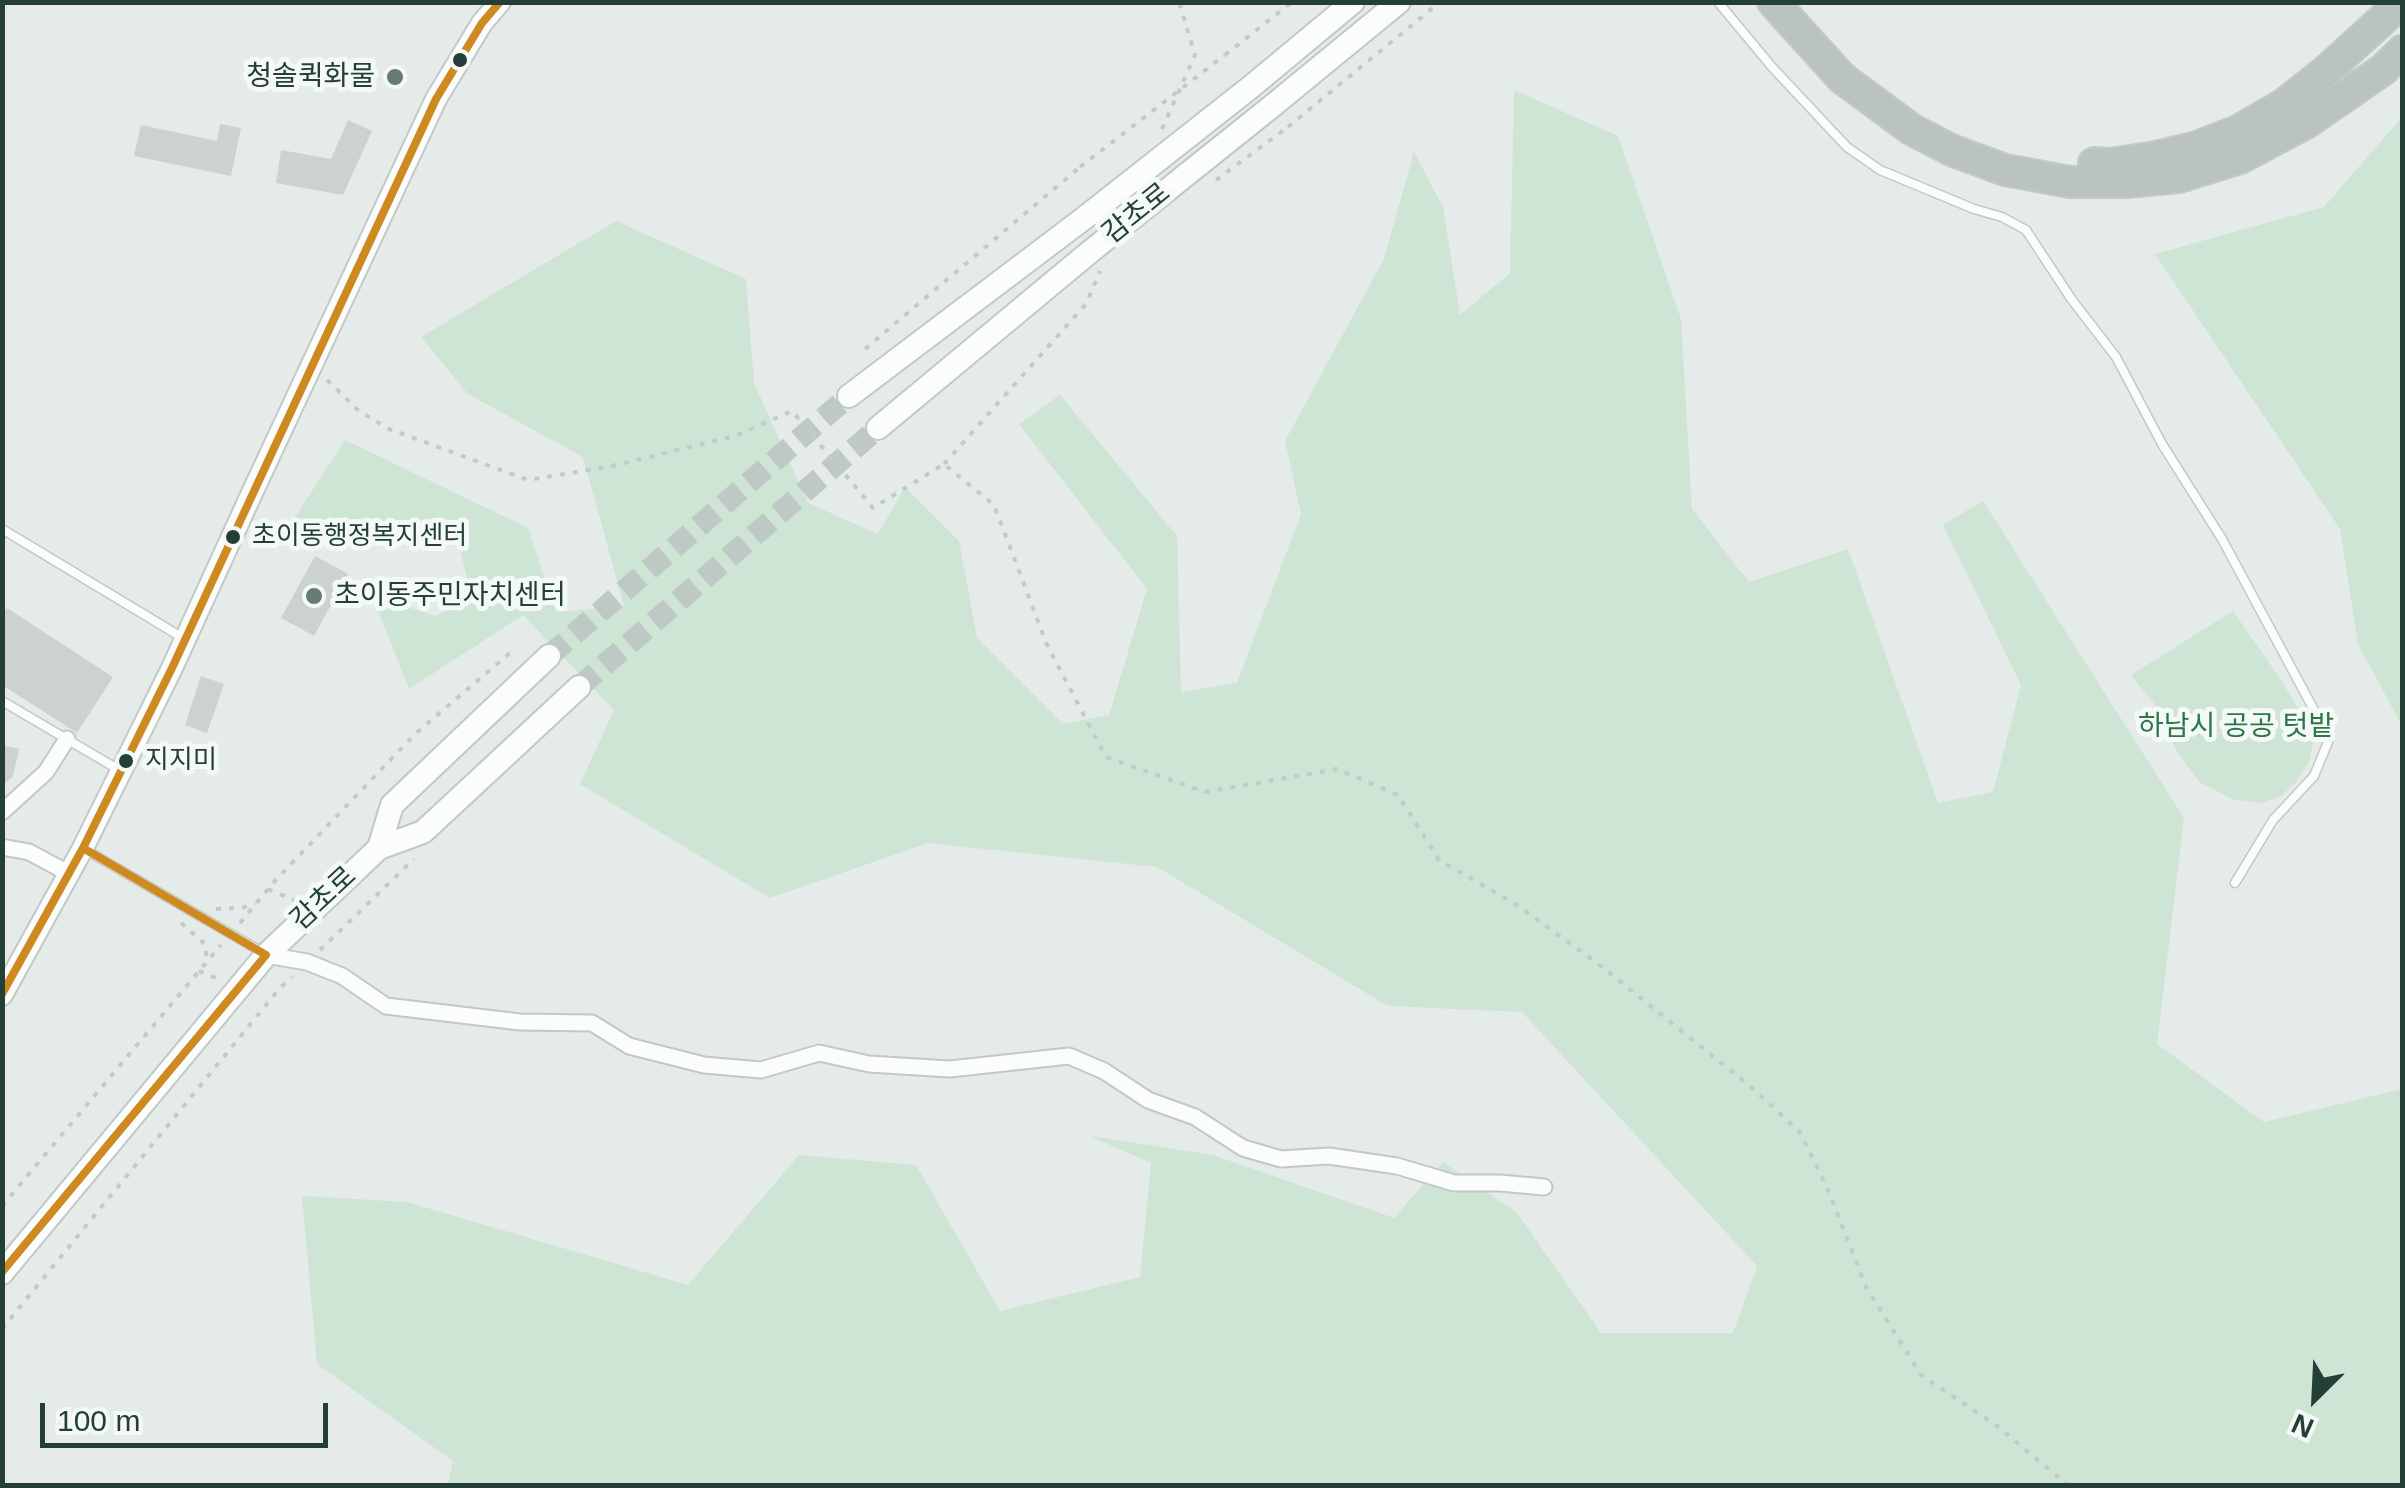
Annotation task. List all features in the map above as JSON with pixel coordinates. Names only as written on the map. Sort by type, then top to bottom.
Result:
[{"type":"highway","points":[[1773,2],[1842,78],[1912,129],[1951,150],[2005,170],[2070,182],[2180,177],[2240,158],[2306,123],[2402,52]]},
{"type":"highway","points":[[1792,2],[1846,64],[1906,111],[1938,130],[2017,156],[2110,164],[2197,147],[2238,131],[2284,104],[2395,14]]},
{"type":"highway","points":[[2306,123],[2395,14]]},
{"type":"main road","name":"감초로","points":[[849,396],[1087,216],[1352,2]]},
{"type":"main road","name":"감초로","points":[[878,428],[1399,2]]},
{"type":"main road","name":"감초로","points":[[378,848],[392,805],[549,656]]},
{"type":"main road","name":"감초로","points":[[2,1274],[266,955],[378,848],[423,832],[578,687]]},
{"type":"street","points":[[2,995],[83,848],[185,640],[436,99],[484,13],[500,2]]},
{"type":"street","points":[[2,812],[46,772],[67,739]]},
{"type":"street","points":[[2,848],[29,852],[68,873]]},
{"type":"street","points":[[266,955],[307,962],[342,976],[386,1006],[520,1022],[592,1023],[629,1046],[704,1065],[761,1070],[819,1054],[870,1064],[950,1069],[1069,1056],[1104,1071],[1148,1100],[1194,1117],[1243,1148],[1281,1158],[1329,1156],[1396,1166],[1454,1183],[1544,1187]]},
{"type":"lane","points":[[1718,2],[1847,147],[1880,170],[2026,230],[2116,357],[2162,444],[2222,539],[2328,742],[2314,776],[2273,820],[2235,883]]},
{"type":"lane","points":[[2,530],[185,640]]},
{"type":"lane","points":[[2,701],[121,771]]},
{"type":"lane","points":[[83,848],[266,955]]},
{"type":"path","points":[[865,349],[1080,167],[1292,2]]},
{"type":"path","points":[[1288,127],[1440,2]]},
{"type":"path","points":[[308,375],[328,380],[359,411],[389,429],[528,480],[612,466],[735,436],[792,411],[873,508],[944,464],[994,505],[1046,645],[1106,756],[1205,792],[1336,769],[1398,795],[1439,860],[1517,905],[1597,963],[1750,1086],[1800,1132],[1830,1192],[1866,1286],[1921,1376],[1997,1426],[2069,1486]]},
{"type":"path","points":[[2,1206],[256,904],[415,734],[510,653]]},
{"type":"path","points":[[2,1329],[279,990],[415,858]]},
{"type":"path","points":[[213,909],[256,904]]},
{"type":"path","points":[[168,915],[205,944],[207,962]]},
{"type":"green space","points":[[1514,90],[1618,136],[1681,319],[1692,509],[1749,582],[1848,549],[1938,803],[1993,792],[2021,685],[1943,525],[1983,501],[2184,818],[2157,1044],[2264,1122],[2402,1089],[2402,1485],[448,1485],[453,1461],[317,1364],[302,1196],[407,1202],[688,1285],[799,1155],[916,1165],[1000,1311],[1140,1277],[1151,1163],[1090,1136],[1213,1155],[1394,1218],[1443,1162],[1517,1213],[1601,1333],[1733,1333],[1757,1266],[1522,1012],[1388,1006],[1157,867],[928,843],[770,898],[580,784],[614,710],[523,615],[409,689],[372,595],[435,616],[472,598],[457,538],[288,528],[345,440],[528,528],[556,612],[624,606],[583,457],[468,394],[421,337],[616,221],[746,279],[754,383],[808,503],[878,534],[905,487],[959,541],[977,638],[1063,724],[1109,715],[1147,589],[1019,424],[1060,395],[1177,536],[1181,692],[1237,683],[1301,514],[1285,441],[1384,259],[1414,152],[1443,207],[1460,315],[1510,273]]},
{"type":"green space","points":[[2402,117],[2402,726],[2358,644],[2340,529],[2155,254],[2324,207]]},
{"type":"green space","name":"하남시 공공 텃밭","points":[[2233,611],[2281,680],[2314,739],[2309,762],[2297,781],[2281,796],[2261,803],[2234,800],[2199,782],[2177,751],[2157,707],[2131,675]]},
{"type":"building","points":[[348,120],[372,131],[343,195],[276,183],[281,150],[331,159]]},
{"type":"building","points":[[220,124],[241,128],[231,176],[134,156],[141,125],[217,141]]},
{"type":"building","name":"초이동주민자치센터","points":[[315,556],[348,574],[314,636],[281,618]]},
{"type":"building","points":[[7,608],[113,677],[77,733],[2,685],[2,615]]},
{"type":"building","points":[[201,676],[224,684],[207,733],[185,725]]},
{"type":"building","points":[[2,745],[19,749],[13,776],[2,786]]},
{"type":"tunnel","points":[[549,656],[849,396]]},
{"type":"tunnel","points":[[579,687],[878,428]]},
{"type":"transit line","points":[[2,994],[83,848],[172,668],[436,99],[482,23],[500,2]]},
{"type":"transit line","points":[[2,1272],[266,955],[83,848]]},
{"type":"place","name":"청솔퀵화물","points":[[395,77]]},
{"type":"place","name":"초이동행정복지센터","points":[[233,537]]},
{"type":"place","name":"초이동주민자치센터","points":[[314,596]]},
{"type":"place","name":"지지미","points":[[126,761]]}]
